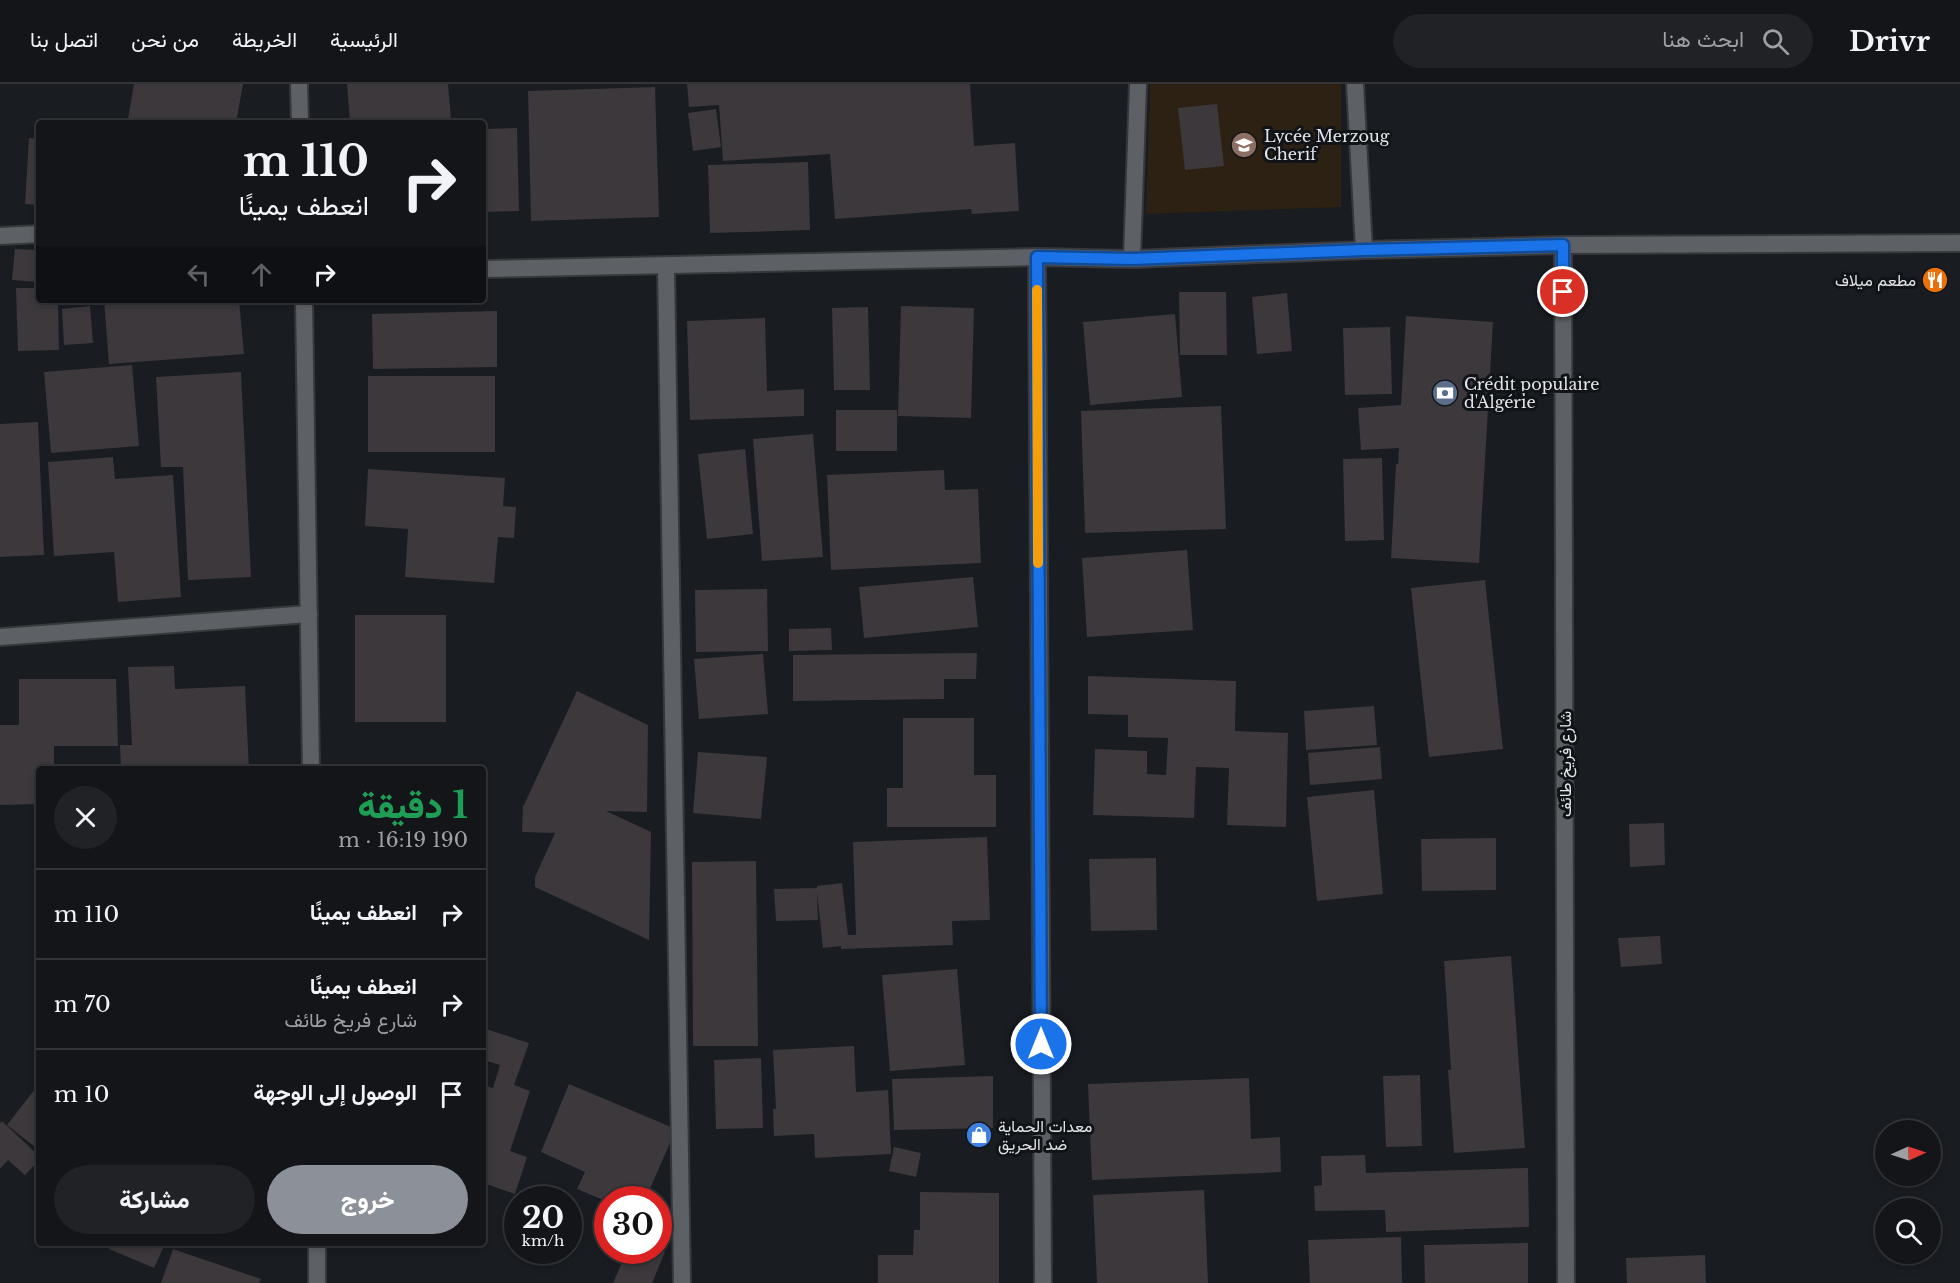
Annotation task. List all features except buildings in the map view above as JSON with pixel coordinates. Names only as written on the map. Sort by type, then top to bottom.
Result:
[{"type":"street","points":[[299,84],[300,120]]},
{"type":"street","points":[[1132,259],[1138,84]]},
{"type":"street","points":[[1355,84],[1364,250]]},
{"type":"street","points":[[0,236],[36,234]]},
{"type":"street","points":[[486,269],[1037,257],[1132,259],[1563,245],[1960,243]]},
{"type":"street","name":"شارع فريخ طائف","points":[[1563,245],[1566,1283]]},
{"type":"street","points":[[1037,257],[1043,1283]]},
{"type":"street","points":[[666,266],[682,1283]]},
{"type":"street","points":[[304,303],[311,766]]},
{"type":"street","points":[[0,637],[309,614]]},
{"type":"street","points":[[317,1246],[317,1283]]},
{"type":"shaded area","name":"Lycée Merzoug Cherif","points":[[1150,84],[1341,84],[1341,207],[1146,214]]},
{"type":"slow traffic","points":[[1037,290],[1038,563]]},
{"type":"place","name":"Lycée Merzoug Cherif","points":[[1244,145]]},
{"type":"place","name":"مطعم ميلاف","points":[[1935,280]]},
{"type":"place","name":"Crédit populaire d'Algérie","points":[[1445,393]]},
{"type":"place","name":"معدات الحماية ضد الحريق","points":[[979,1135]]},
{"type":"route","points":[[1041,1044],[1037,257],[1132,259],[1563,245],[1563,292]]}]
